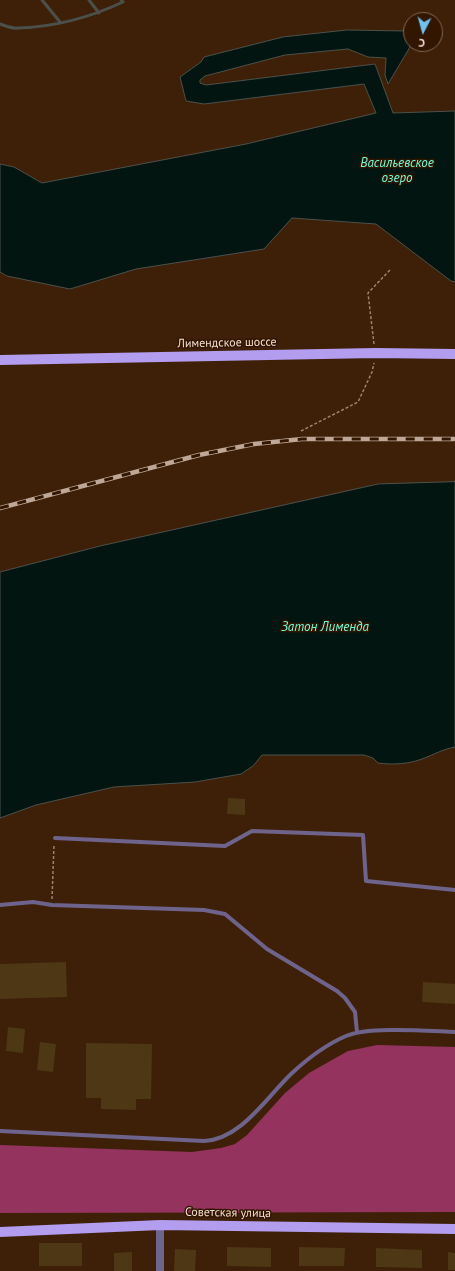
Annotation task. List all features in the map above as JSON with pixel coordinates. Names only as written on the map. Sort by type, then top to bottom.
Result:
[{"type":"main road","name":"Лимендское шоссе","points":[[0,360],[376,353],[455,354]]},
{"type":"main road","name":"Советская улица","points":[[0,1232],[160,1225],[455,1229]]},
{"type":"street","points":[[160,1225],[160,1271]]},
{"type":"lane","points":[[55,838],[224,846],[252,831],[363,835],[366,881],[455,890]]},
{"type":"lane","points":[[0,905],[32,902],[204,910],[224,914],[267,950],[328,985],[345,998],[355,1012],[357,1032]]},
{"type":"lane","points":[[0,1131],[204,1141],[219,1139],[240,1127],[292,1073],[334,1041],[357,1032],[371,1030],[455,1032]]},
{"type":"path","points":[[301,431],[358,402],[372,372],[376,353],[368,293],[390,270]]},
{"type":"path","points":[[52,904],[55,838]]},
{"type":"shaded area","points":[[377,1045],[455,1047],[455,1212],[0,1213],[0,1145],[192,1152],[221,1148],[235,1144],[247,1135],[285,1093],[309,1073],[348,1051]]},
{"type":"water","name":"Васильевское озеро","points":[[347,30],[403,31],[403,52],[407,52],[388,84],[385,75],[386,58],[368,57],[348,49],[285,55],[205,76],[200,80],[200,83],[206,85],[375,64],[393,113],[455,111],[455,282],[451,281],[376,224],[292,218],[264,249],[136,269],[70,289],[7,276],[0,272],[0,164],[14,167],[42,183],[246,144],[376,113],[364,84],[204,104],[186,101],[180,77],[201,62],[204,57],[283,37]]},
{"type":"water","name":"Затон Лименда","points":[[455,482],[455,747],[417,761],[395,764],[378,763],[373,758],[364,755],[262,755],[253,766],[241,774],[195,782],[114,787],[36,805],[0,818],[0,572],[100,546],[378,484]]},
{"type":"building","points":[[228,798],[245,799],[245,815],[227,814]]},
{"type":"building","points":[[66,962],[67,997],[0,999],[0,964]]},
{"type":"building","points":[[423,982],[455,984],[455,1004],[422,1002]]},
{"type":"building","points":[[8,1027],[25,1029],[23,1053],[6,1051]]},
{"type":"building","points":[[40,1042],[56,1044],[53,1072],[37,1070]]},
{"type":"building","points":[[86,1043],[152,1044],[151,1099],[136,1099],[136,1110],[101,1109],[101,1098],[86,1098]]},
{"type":"building","points":[[39,1243],[82,1243],[82,1266],[39,1266]]},
{"type":"building","points":[[227,1247],[271,1248],[271,1267],[227,1266]]},
{"type":"building","points":[[299,1247],[345,1248],[344,1266],[299,1266]]},
{"type":"building","points":[[376,1248],[422,1250],[422,1268],[376,1267]]},
{"type":"building","points":[[175,1249],[196,1250],[195,1271],[174,1271]]},
{"type":"building","points":[[132,1252],[132,1271],[114,1271],[114,1253]]},
{"type":"building","points":[[448,1252],[455,1253],[455,1270],[448,1270]]},
{"type":"waterway","points":[[42,0],[60,22]]},
{"type":"waterway","points":[[89,0],[99,13]]},
{"type":"waterway","points":[[0,24],[16,28],[45,26],[85,17],[123,2],[121,0]]},
{"type":"railway","points":[[0,508],[199,455],[254,444],[302,439],[455,439]]}]
